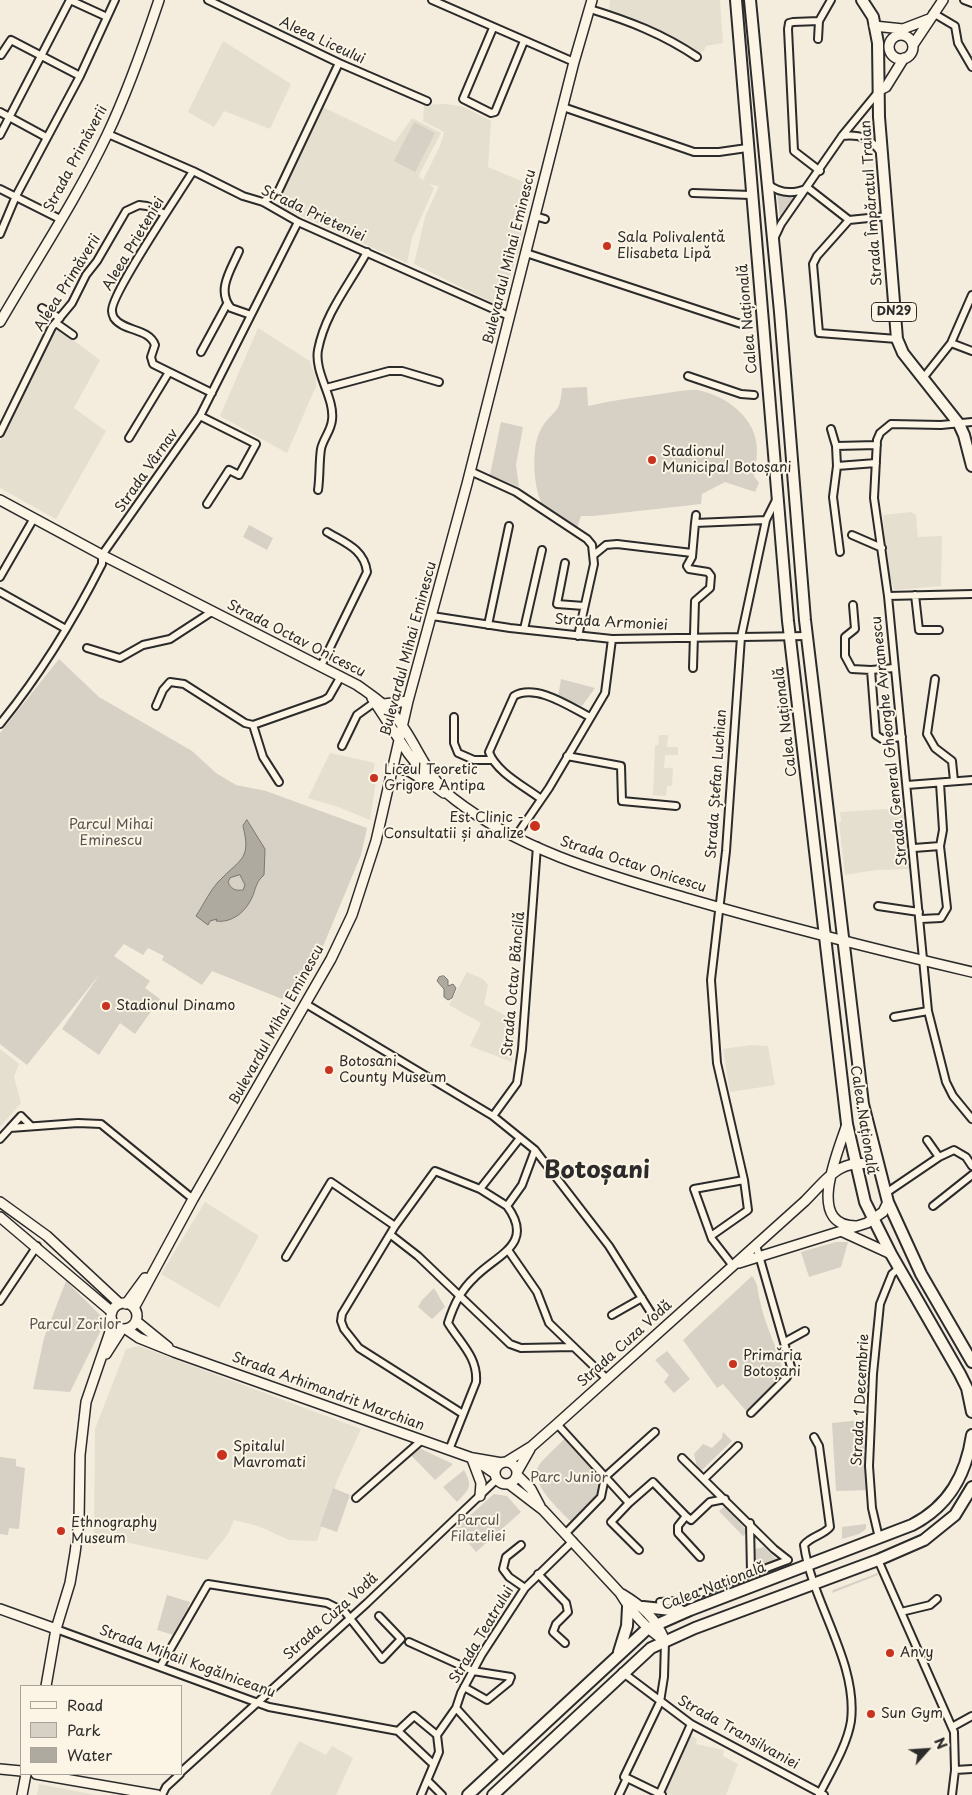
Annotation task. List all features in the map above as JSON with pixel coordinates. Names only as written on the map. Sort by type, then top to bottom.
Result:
[{"type":"main road","name":"Strada Primăverii","points":[[0,322],[108,134],[139,60],[159,0]]},
{"type":"main road","name":"Bulevardul Mihai Eminescu","points":[[112,1312],[127,1305],[155,1266],[306,1004],[352,915],[376,841],[408,701],[432,616],[509,316],[526,253],[540,217],[563,106],[592,0]]},
{"type":"main road","name":"Calea Națională","points":[[736,0],[747,148],[790,637],[847,1124],[861,1192],[891,1254],[970,1393],[972,1412]]},
{"type":"main road","name":"Calea Națională","points":[[750,0],[807,636],[858,1069],[866,1120],[887,1198],[921,1274],[972,1362]]},
{"type":"main road","name":"DN29","points":[[862,0],[869,9],[874,26]]},
{"type":"main road","points":[[880,90],[886,87],[904,58],[911,52],[931,16],[943,0]]},
{"type":"main road","points":[[894,56],[890,45],[893,38],[931,16]]},
{"type":"main road","points":[[874,26],[901,32],[915,42]]},
{"type":"main road","name":"Strada Împăratul Traian","points":[[874,26],[879,60],[879,116],[884,157],[897,339],[903,353],[924,377],[959,424],[970,449],[972,466]]},
{"type":"main road","points":[[911,27],[915,42]]},
{"type":"main road","points":[[879,60],[894,56],[904,58]]},
{"type":"main road","name":"Strada Octav Onicescu","points":[[0,500],[102,555],[341,676],[367,692],[403,727],[429,769],[452,798],[516,836],[604,873],[719,908],[826,938],[972,972]]},
{"type":"main road","points":[[408,701],[380,703],[399,742],[433,785]]},
{"type":"main road","points":[[391,770],[407,770],[452,798]]},
{"type":"main road","points":[[847,1124],[827,1191],[830,1210],[841,1224],[856,1226]]},
{"type":"main road","name":"Strada Cuza Vodă","points":[[752,1256],[756,1245],[805,1201],[832,1172],[854,1163],[877,1165]]},
{"type":"main road","points":[[874,1220],[883,1212],[887,1198]]},
{"type":"main road","points":[[0,1202],[47,1236],[127,1305],[136,1321],[124,1329],[99,1364]]},
{"type":"main road","points":[[0,1217],[37,1246],[112,1312],[113,1323],[86,1402],[81,1433],[79,1522],[75,1553],[70,1583],[56,1629],[46,1685]]},
{"type":"main road","name":"Strada Cuza Vodă","points":[[504,1462],[532,1446],[734,1265],[752,1256],[843,1232],[874,1220]]},
{"type":"main road","points":[[843,1232],[891,1254]]},
{"type":"main road","name":"Strada Arhimandrit Marchian","points":[[136,1321],[174,1352]]},
{"type":"main road","name":"Strada Arhimandrit Marchian","points":[[113,1323],[138,1338],[174,1352],[449,1450],[472,1458],[504,1462]]},
{"type":"main road","points":[[958,1338],[972,1350]]},
{"type":"main road","name":"Calea Națională","points":[[468,1795],[647,1630],[690,1610],[879,1538],[923,1519],[947,1499],[964,1470],[972,1435]]},
{"type":"main road","name":"Strada Cuza Vodă","points":[[517,1474],[532,1446]]},
{"type":"main road","points":[[472,1458],[481,1483],[480,1496]]},
{"type":"main road","name":"Strada Arhimandrit Marchian","points":[[472,1458],[495,1476]]},
{"type":"main road","points":[[543,1510],[531,1489],[517,1474],[514,1466],[504,1462],[497,1466],[495,1476],[502,1484],[509,1484],[543,1510],[620,1593],[628,1607],[647,1630],[664,1641]]},
{"type":"main road","points":[[509,1484],[517,1474]]},
{"type":"main road","points":[[493,1795],[622,1672],[651,1648],[664,1641],[878,1560],[924,1540],[943,1527],[961,1509],[972,1488]]},
{"type":"main road","points":[[620,1593],[643,1607],[657,1624],[664,1641]]},
{"type":"main road","points":[[618,1655],[624,1638],[628,1607]]},
{"type":"main road","points":[[643,1607],[678,1611],[690,1610]]},
{"type":"main road","name":"Strada Mihail Kogălniceanu","points":[[0,1609],[56,1629]]},
{"type":"main road","points":[[0,1769],[20,1771]]},
{"type":"main road","points":[[22,1795],[26,1775]]},
{"type":"main road","points":[[42,1775],[157,1795]]},
{"type":"street","points":[[0,135],[70,0],[107,17]]},
{"type":"street","points":[[0,234],[16,196],[80,76],[115,0]]},
{"type":"street","name":"Aleea Liceului","points":[[208,0],[339,63],[426,101]]},
{"type":"street","points":[[432,0],[574,62]]},
{"type":"street","points":[[818,39],[819,21],[831,0]]},
{"type":"street","points":[[964,0],[972,3]]},
{"type":"street","points":[[590,10],[636,23],[671,40],[697,56]]},
{"type":"street","points":[[931,16],[955,26],[958,44],[972,67]]},
{"type":"street","points":[[819,21],[789,23],[788,29],[794,151],[820,170]]},
{"type":"street","points":[[493,28],[463,99],[491,112],[495,112],[524,41]]},
{"type":"street","points":[[1,55],[11,40],[80,76]]},
{"type":"street","points":[[263,202],[278,192],[339,63]]},
{"type":"street","points":[[772,243],[781,224],[808,188],[842,136],[880,90]]},
{"type":"street","points":[[563,106],[701,154],[747,148]]},
{"type":"street","points":[[0,112],[46,138]]},
{"type":"street","name":"Strada Prieteniei","points":[[108,134],[193,171],[243,196],[263,202],[298,222],[509,316]]},
{"type":"street","points":[[842,136],[854,135],[869,139],[884,157]]},
{"type":"street","name":"Aleea Prieteniei","points":[[193,171],[165,214],[115,299],[111,310],[114,318],[151,337],[156,345],[151,361],[212,393]]},
{"type":"street","points":[[766,181],[772,188],[782,192],[797,192],[808,188]]},
{"type":"street","points":[[808,188],[849,220],[888,216]]},
{"type":"street","points":[[0,189],[60,220]]},
{"type":"street","points":[[693,193],[751,195]]},
{"type":"street","name":"Aleea Primăverii","points":[[0,433],[58,320],[72,302],[86,275],[98,261],[126,211],[139,206],[147,206],[165,214]]},
{"type":"street","points":[[849,220],[813,264],[819,333],[897,339]]},
{"type":"street","name":"Strada Vârnav","points":[[0,724],[22,696],[66,629],[102,564],[102,555],[200,416],[298,222]]},
{"type":"street","points":[[239,251],[223,288],[227,304],[236,311],[251,315]]},
{"type":"street","points":[[318,490],[321,450],[332,420],[326,388],[318,363],[318,352],[324,327],[338,299],[351,282],[367,252]]},
{"type":"street","points":[[526,253],[744,325]]},
{"type":"street","points":[[924,377],[951,343],[972,295]]},
{"type":"street","points":[[201,352],[227,304]]},
{"type":"street","points":[[42,308],[73,335]]},
{"type":"street","points":[[951,343],[972,351]]},
{"type":"street","points":[[326,388],[389,371],[402,371],[439,382]]},
{"type":"street","points":[[129,438],[169,372]]},
{"type":"street","points":[[688,376],[741,394],[754,395]]},
{"type":"street","points":[[200,416],[256,444],[238,475],[229,470],[207,504]]},
{"type":"street","name":"Strada General Gheorghe Avramescu","points":[[972,422],[959,424],[890,424],[880,433],[877,445],[874,498],[888,596],[914,848],[928,1010],[946,1082],[953,1096],[972,1119]]},
{"type":"street","points":[[831,429],[836,446],[837,466],[833,497],[840,552]]},
{"type":"street","points":[[836,446],[877,445]]},
{"type":"street","points":[[837,466],[876,463]]},
{"type":"street","points":[[470,471],[516,492],[587,539],[592,545],[595,554],[578,636]]},
{"type":"street","name":"Strada Ștefan Luchian","points":[[711,1236],[747,1212],[744,1180],[717,1063],[711,980],[726,843],[741,637],[766,520],[778,497]]},
{"type":"street","points":[[0,577],[34,518]]},
{"type":"street","points":[[693,668],[695,599],[710,588],[711,576],[708,572],[687,566],[692,553],[696,519],[766,520]]},
{"type":"street","points":[[488,625],[509,526]]},
{"type":"street","points":[[320,666],[367,572],[364,558],[359,551],[327,532]]},
{"type":"street","points":[[852,535],[882,548]]},
{"type":"street","points":[[595,554],[606,545],[617,544],[692,553]]},
{"type":"street","points":[[524,630],[542,550]]},
{"type":"street","points":[[564,563],[557,604],[584,606]]},
{"type":"street","points":[[0,592],[66,629]]},
{"type":"street","points":[[888,596],[972,594]]},
{"type":"street","points":[[915,595],[919,630],[939,630]]},
{"type":"street","points":[[853,605],[854,629],[845,637],[846,656],[852,669],[894,668]]},
{"type":"street","points":[[87,648],[120,658],[143,645],[170,639],[213,611]]},
{"type":"street","name":"Strada Armoniei","points":[[432,616],[524,630],[612,639],[807,636]]},
{"type":"street","points":[[516,836],[541,799],[605,693],[612,639]]},
{"type":"street","points":[[871,670],[876,735],[879,738],[902,737]]},
{"type":"street","points":[[156,706],[163,690],[170,682],[184,684],[245,723],[253,724],[324,700],[329,697],[341,676]]},
{"type":"street","points":[[935,679],[927,734],[935,748],[949,756],[952,761],[954,781]]},
{"type":"street","points":[[541,799],[491,760],[488,752],[514,696],[520,692],[530,692],[555,700],[590,718]]},
{"type":"street","points":[[342,746],[357,715],[380,703]]},
{"type":"street","points":[[454,718],[454,743],[458,753],[474,760],[491,760]]},
{"type":"street","points":[[253,724],[264,757],[279,782]]},
{"type":"street","points":[[567,756],[622,766],[622,800],[676,806]]},
{"type":"street","points":[[907,785],[972,780]]},
{"type":"street","points":[[878,906],[920,916],[941,918],[946,908],[940,846],[943,830],[940,783]]},
{"type":"street","name":"Strada Octav Băncilă","points":[[493,1116],[517,1083],[522,1049],[537,846]]},
{"type":"street","points":[[914,848],[940,846]]},
{"type":"street","points":[[306,1004],[493,1116],[535,1150],[609,1246],[652,1316]]},
{"type":"street","points":[[894,1017],[928,1010]]},
{"type":"street","points":[[0,1139],[21,1116],[31,1126]]},
{"type":"street","points":[[10,1128],[101,1124],[193,1199]]},
{"type":"street","points":[[480,1189],[520,1138]]},
{"type":"street","points":[[927,1140],[939,1157]]},
{"type":"street","points":[[507,1206],[522,1185],[535,1150]]},
{"type":"street","points":[[887,1198],[939,1157],[954,1150],[966,1157],[972,1166]]},
{"type":"street","points":[[449,1450],[476,1382],[477,1371],[474,1360],[448,1323],[458,1296],[474,1277],[508,1250],[516,1240],[518,1228],[515,1216],[507,1206],[480,1189],[435,1171],[395,1226],[346,1304],[341,1321],[344,1329],[359,1348],[463,1414]]},
{"type":"street","points":[[933,1206],[972,1175]]},
{"type":"street","points":[[734,1265],[711,1236],[694,1189],[744,1180]]},
{"type":"street","points":[[286,1257],[331,1182],[395,1226]]},
{"type":"street","points":[[391,1235],[418,1256],[458,1296],[516,1347],[574,1347]]},
{"type":"street","points":[[0,1301],[37,1246]]},
{"type":"street","points":[[508,1250],[537,1292],[550,1323],[607,1379]]},
{"type":"street","points":[[752,1256],[762,1267],[791,1363],[790,1372],[752,1413]]},
{"type":"street","name":"Strada 1 Decembrie","points":[[879,1538],[872,1508],[869,1466],[873,1374],[880,1304],[892,1274],[899,1268]]},
{"type":"street","points":[[612,1315],[642,1298]]},
{"type":"street","points":[[785,1342],[805,1331]]},
{"type":"street","points":[[557,1424],[629,1504]]},
{"type":"street","points":[[565,1534],[601,1497],[605,1477],[655,1432]]},
{"type":"street","points":[[814,1437],[819,1446],[830,1527],[828,1530],[811,1537],[804,1545],[806,1565],[812,1585],[843,1662],[850,1690],[850,1722],[846,1739],[821,1794]]},
{"type":"street","points":[[356,1498],[422,1440]]},
{"type":"street","points":[[704,1479],[738,1446]]},
{"type":"street","points":[[660,1602],[691,1600],[698,1594],[788,1560],[774,1549],[750,1523],[682,1458]]},
{"type":"street","name":"Strada Cuza Vodă","points":[[182,1771],[480,1496],[495,1476]]},
{"type":"street","points":[[639,1550],[611,1522],[653,1482],[691,1520],[710,1502],[725,1500]]},
{"type":"street","points":[[686,1516],[678,1526],[678,1533],[700,1557]]},
{"type":"street","points":[[750,1523],[750,1573]]},
{"type":"street","name":"Strada Teatrului","points":[[437,1735],[456,1708],[464,1687],[482,1654],[525,1588],[573,1542]]},
{"type":"street","points":[[521,1544],[506,1557],[503,1569],[525,1588]]},
{"type":"street","points":[[878,1560],[952,1727],[956,1740],[952,1795]]},
{"type":"street","points":[[538,1574],[566,1603],[568,1612],[556,1624],[553,1632],[565,1643]]},
{"type":"street","points":[[160,1667],[208,1584],[311,1599],[339,1608],[350,1618],[382,1659],[401,1639],[379,1616]]},
{"type":"street","points":[[901,1612],[930,1605],[937,1599]]},
{"type":"street","name":"Strada Mihail Kogălniceanu","points":[[56,1629],[256,1703],[398,1731]]},
{"type":"street","points":[[664,1641],[664,1677],[660,1702],[624,1777],[660,1795],[691,1724]]},
{"type":"street","points":[[408,1642],[473,1671],[511,1677],[509,1682],[487,1700],[464,1687]]},
{"type":"street","name":"Strada Transilvaniei","points":[[622,1672],[691,1724],[821,1794]]},
{"type":"street","points":[[456,1708],[505,1762]]},
{"type":"street","points":[[421,1795],[429,1782],[433,1764],[439,1752],[437,1735],[414,1716],[398,1731],[433,1764]]},
{"type":"street","points":[[952,1727],[972,1716]]},
{"type":"street","points":[[955,1770],[972,1769]]},
{"type":"street","name":"Strada Cuza Vodă","points":[[162,1795],[166,1787],[178,1775]]},
{"type":"street","points":[[619,1795],[627,1778]]},
{"type":"street","points":[[429,1782],[442,1795]]},
{"type":"shaded area","points":[[610,0],[720,0],[723,43],[706,46],[704,51],[696,53],[669,34],[615,14],[609,10]]},
{"type":"shaded area","points":[[223,41],[291,84],[270,129],[224,111],[214,127],[188,112]]},
{"type":"shaded area","points":[[447,104],[464,107],[491,121],[488,167],[531,185],[519,251],[499,306],[414,264],[425,217],[439,186],[429,184],[434,188],[412,238],[407,263],[277,205],[323,107],[395,142],[412,118],[441,133],[420,173],[419,177],[423,180],[440,146],[444,132],[423,121],[424,105]]},
{"type":"shaded area","points":[[57,328],[100,360],[74,408],[106,431],[56,519],[0,488],[0,441]]},
{"type":"shaded area","points":[[258,328],[310,361],[316,379],[316,386],[287,453],[220,416]]},
{"type":"shaded area","points":[[911,512],[916,515],[918,537],[942,536],[941,586],[894,590],[887,565],[883,515]]},
{"type":"shaded area","points":[[659,735],[668,735],[667,747],[678,747],[678,755],[665,755],[664,768],[673,768],[672,786],[667,786],[666,796],[653,795],[655,745],[658,745]]},
{"type":"shaded area","points":[[330,753],[375,763],[373,772],[377,774],[370,820],[338,807],[308,798]]},
{"type":"shaded area","points":[[903,808],[911,869],[876,870],[845,875],[839,823],[841,821],[840,812]]},
{"type":"shaded area","points":[[467,972],[483,979],[488,985],[484,1004],[516,1021],[512,1062],[470,1046],[481,1023],[449,1005]]},
{"type":"shaded area","points":[[751,1045],[768,1046],[775,1085],[730,1092],[723,1049]]},
{"type":"shaded area","points":[[0,1049],[19,1064],[14,1077],[21,1103],[0,1127]]},
{"type":"shaded area","points":[[205,1202],[259,1236],[219,1308],[161,1274]]},
{"type":"shaded area","name":"Spitalul Mavromati","points":[[139,1346],[361,1429],[337,1481],[317,1541],[289,1540],[258,1526],[234,1520],[228,1534],[207,1560],[94,1535],[95,1429],[126,1349]]},
{"type":"shaded area","points":[[690,1735],[697,1739],[696,1744],[724,1750],[723,1756],[738,1764],[726,1795],[670,1795],[665,1793]]},
{"type":"shaded area","points":[[299,1741],[326,1755],[332,1746],[353,1758],[336,1795],[270,1795]]},
{"type":"shaded area","points":[[39,1784],[96,1795],[37,1795]]},
{"type":"green space","points":[[414,122],[435,133],[415,172],[394,161]]},
{"type":"green space","points":[[777,194],[794,197],[780,218]]},
{"type":"green space","name":"Stadionul Municipal Botoșani","points":[[587,387],[588,406],[693,390],[708,393],[729,403],[746,418],[756,438],[757,453],[754,476],[759,483],[755,492],[725,482],[702,494],[701,504],[581,516],[575,534],[545,510],[537,489],[534,458],[540,431],[557,409],[562,388]]},
{"type":"green space","points":[[501,422],[523,427],[516,465],[519,487],[490,475]]},
{"type":"green space","points":[[249,525],[273,538],[267,550],[243,537]]},
{"type":"green space","name":"Parcul Mihai Eminescu","points":[[59,659],[99,697],[192,751],[216,773],[236,785],[266,791],[367,828],[361,855],[319,956],[282,999],[212,971],[202,985],[162,960],[164,956],[148,948],[143,955],[124,944],[114,956],[150,981],[145,988],[160,999],[135,1034],[120,1023],[99,1055],[62,1029],[100,974],[27,1065],[0,1044],[0,733]]},
{"type":"green space","points":[[561,679],[595,688],[582,706],[558,697]]},
{"type":"green space","points":[[836,1242],[848,1242],[841,1267],[809,1277],[801,1252]]},
{"type":"green space","points":[[752,1276],[757,1285],[762,1311],[784,1376],[747,1412],[723,1384],[717,1388],[683,1340]]},
{"type":"green space","name":"Parcul Zorilor","points":[[66,1281],[101,1316],[104,1324],[70,1392],[33,1389],[44,1338]]},
{"type":"green space","points":[[434,1288],[445,1307],[432,1319],[418,1307]]},
{"type":"green space","points":[[667,1351],[690,1379],[674,1393],[664,1382],[669,1375],[655,1360]]},
{"type":"green space","points":[[872,1419],[872,1490],[836,1491],[832,1423]]},
{"type":"green space","points":[[723,1432],[732,1441],[702,1470],[697,1467],[694,1454],[703,1444],[712,1448],[722,1438]]},
{"type":"green space","name":"Parc Junior","points":[[567,1436],[605,1477],[601,1497],[572,1523],[541,1488],[537,1472],[542,1461]]},
{"type":"green space","points":[[415,1446],[453,1464],[435,1480],[408,1452]]},
{"type":"green space","points":[[0,1457],[16,1459],[16,1466],[25,1468],[19,1529],[9,1528],[8,1535],[0,1534]]},
{"type":"green space","points":[[464,1470],[469,1480],[469,1487],[457,1502],[443,1487]]},
{"type":"green space","points":[[333,1488],[350,1495],[337,1532],[320,1526]]},
{"type":"green space","name":"Parcul Filateliei","points":[[494,1494],[507,1496],[521,1512],[476,1552],[456,1528]]},
{"type":"green space","points":[[725,1506],[748,1532],[743,1536],[719,1511]]},
{"type":"green space","points":[[866,1524],[866,1529],[859,1534],[842,1539],[842,1527]]},
{"type":"green space","points":[[764,1547],[776,1559],[776,1562],[757,1569],[754,1565],[755,1549]]},
{"type":"green space","points":[[878,1573],[878,1575],[832,1593],[833,1590]]},
{"type":"green space","points":[[167,1595],[190,1602],[177,1636],[157,1630]]},
{"type":"water","points":[[247,820],[265,849],[264,875],[258,881],[251,899],[243,911],[226,921],[216,921],[217,919],[210,921],[208,925],[196,916],[214,886],[243,856],[246,845],[243,826]],"holes":[[[240,875],[245,885],[243,890],[238,890],[232,888],[228,882],[230,878]]]},
{"type":"water","points":[[444,976],[448,980],[448,986],[453,984],[456,988],[452,998],[448,1000],[444,997],[444,989],[437,981],[439,977]]},
{"type":"place","name":"Sala Polivalentă Elisabeta Lipă","points":[[607,246]]},
{"type":"place","name":"Stadionul Municipal Botoșani","points":[[652,460]]},
{"type":"place","name":"Liceul Teoretic Grigore Antipa","points":[[374,778]]},
{"type":"place","name":"Est Clinic - Consultatii și analize","points":[[535,826]]},
{"type":"place","name":"Stadionul Dinamo","points":[[106,1006]]},
{"type":"place","name":"Botosani County Museum","points":[[329,1070]]},
{"type":"place","name":"Primăria Botoșani","points":[[733,1364]]},
{"type":"place","name":"Spitalul Mavromati","points":[[222,1455]]},
{"type":"place","name":"Ethnography Museum","points":[[61,1531]]},
{"type":"place","name":"Anvy","points":[[890,1653]]},
{"type":"place","name":"Sun Gym","points":[[871,1714]]},
{"type":"district","name":"Botoșani","points":[[597,1171]]}]
